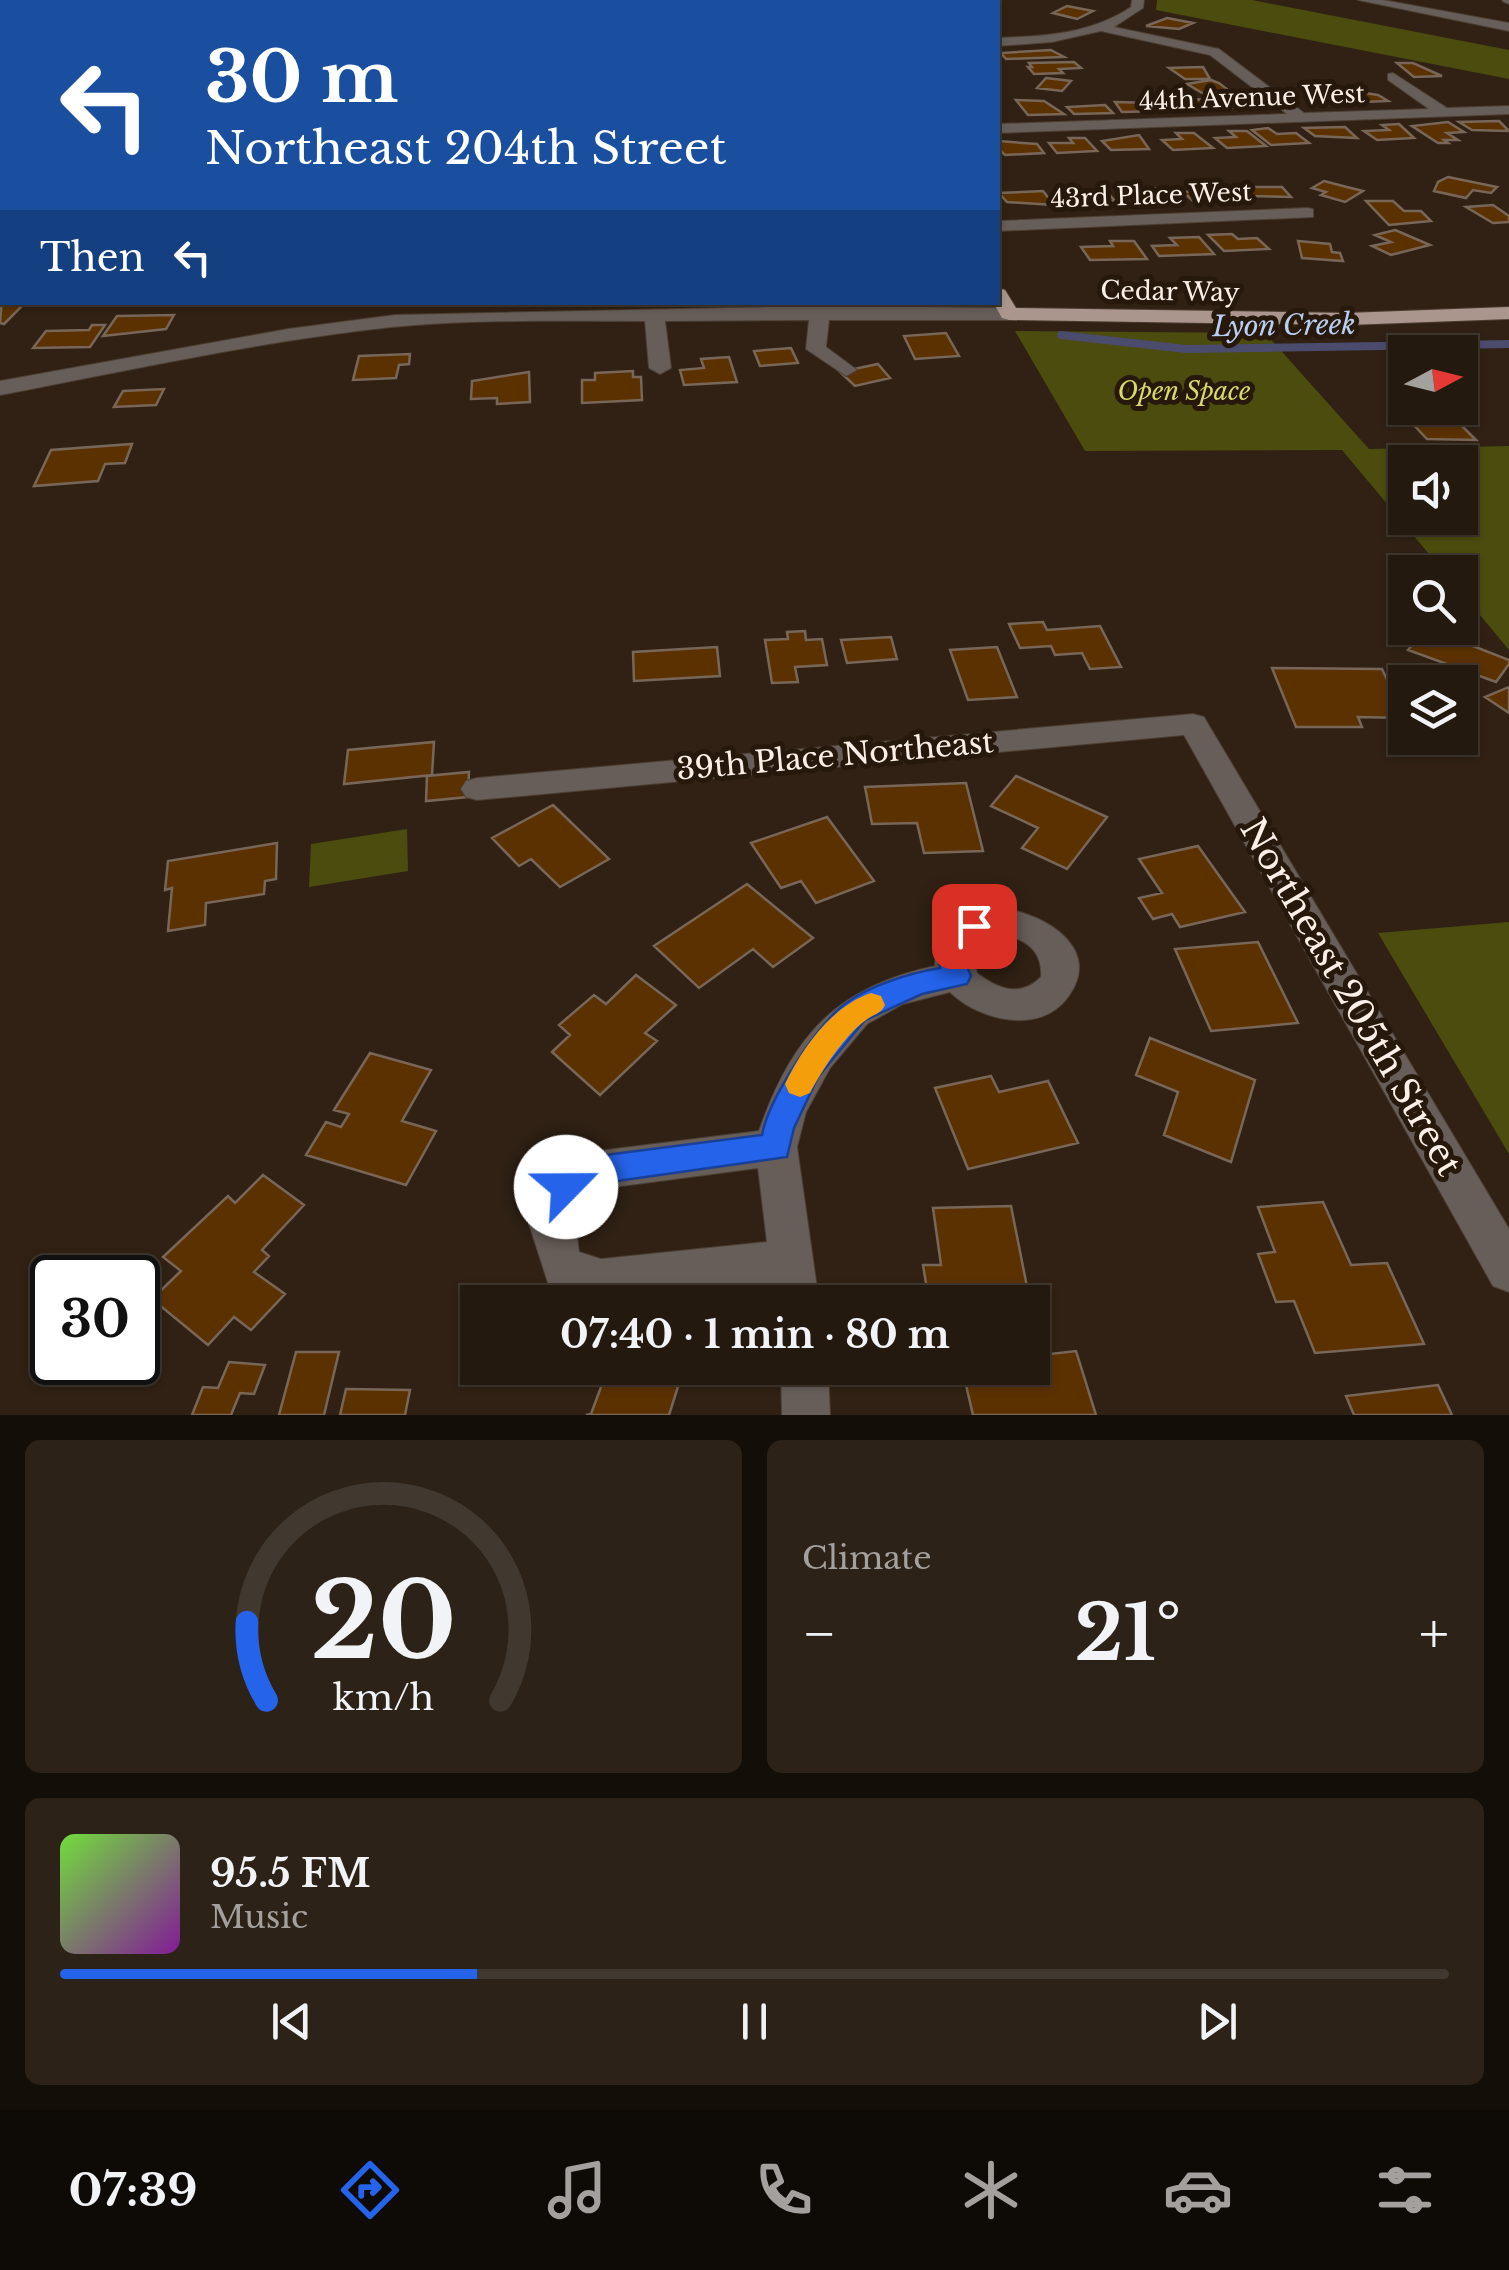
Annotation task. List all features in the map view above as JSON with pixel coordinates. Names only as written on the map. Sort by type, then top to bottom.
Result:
[{"type":"main road","points":[[1000,298],[1009,314]]},
{"type":"main road","name":"Cedar Way","points":[[1009,314],[1347,319],[1509,313]]},
{"type":"street","points":[[1000,42],[1102,28],[1137,8],[1138,0]]},
{"type":"street","points":[[1364,0],[1506,23]]},
{"type":"street","points":[[1102,28],[1214,52],[1300,117]]},
{"type":"street","points":[[1393,77],[1443,112]]},
{"type":"street","name":"44th Avenue West","points":[[1000,129],[1509,110]]},
{"type":"street","name":"43rd Place West","points":[[1000,226],[1306,214]]},
{"type":"street","points":[[311,332],[313,307]]},
{"type":"street","points":[[822,312],[815,332],[816,348],[846,370]]},
{"type":"street","points":[[0,388],[395,320],[822,312],[1009,314]]},
{"type":"street","points":[[654,314],[660,368]]},
{"type":"street","name":"39th Place Northeast","points":[[478,789],[1192,724]]},
{"type":"street","name":"Northeast 205th Street","points":[[1192,724],[1509,1271]]},
{"type":"street","points":[[776,1147],[590,1171],[566,1187],[554,1202],[550,1229],[564,1268],[601,1281],[794,1282],[776,1147],[778,1128],[807,1068],[855,1012],[917,983],[957,976]]},
{"type":"street","points":[[805,1385],[806,1415]]},
{"type":"green space","points":[[1157,0],[1252,0],[1509,50],[1509,79],[1156,10]]},
{"type":"green space","name":"Open Space","points":[[1015,331],[1265,333],[1369,449],[1388,449],[1388,505],[1342,450],[1085,451]]},
{"type":"green space","name":"Open Space","points":[[1509,446],[1509,650],[1478,613],[1478,555],[1430,555],[1413,535],[1478,535],[1478,447]]},
{"type":"green space","points":[[407,829],[408,871],[309,887],[311,844]]},
{"type":"green space","points":[[1509,922],[1509,1154],[1378,933]]},
{"type":"building","points":[[1067,6],[1093,11],[1077,19],[1053,13]]},
{"type":"building","points":[[1167,18],[1193,23],[1179,29],[1146,26]]},
{"type":"building","points":[[1051,50],[1064,57],[1006,59],[1001,53]]},
{"type":"building","points":[[1074,62],[1081,68],[1059,69],[1063,73],[1034,74],[1028,67],[1032,67],[1029,63]]},
{"type":"building","points":[[1397,63],[1413,63],[1442,76],[1414,77]]},
{"type":"building","points":[[1203,67],[1210,79],[1185,79],[1169,68]]},
{"type":"building","points":[[1046,78],[1071,81],[1062,91],[1037,88]]},
{"type":"building","points":[[1211,80],[1232,93],[1204,94],[1187,84]]},
{"type":"building","points":[[1358,92],[1388,101],[1341,103],[1326,93]]},
{"type":"building","points":[[1243,98],[1252,106],[1193,110],[1183,100]]},
{"type":"building","points":[[1016,100],[1044,101],[1064,114],[1028,115]]},
{"type":"building","points":[[1115,102],[1153,103],[1161,111],[1122,112]]},
{"type":"building","points":[[1105,105],[1113,113],[1074,114],[1067,107]]},
{"type":"building","points":[[1499,121],[1509,131],[1472,130],[1459,122]]},
{"type":"building","points":[[1448,122],[1464,132],[1447,133],[1458,140],[1444,140],[1448,143],[1438,143],[1412,126]]},
{"type":"building","points":[[1399,124],[1414,138],[1377,140],[1364,131],[1389,130],[1382,125]]},
{"type":"building","points":[[1345,127],[1357,138],[1315,136],[1304,128]]},
{"type":"building","points":[[1268,128],[1277,134],[1296,133],[1309,143],[1271,145],[1252,130]]},
{"type":"building","points":[[1229,131],[1247,131],[1266,146],[1227,148],[1215,138],[1236,137]]},
{"type":"building","points":[[1176,133],[1194,133],[1213,148],[1173,150],[1162,140],[1182,139]]},
{"type":"building","points":[[1139,135],[1149,149],[1111,150],[1102,141]]},
{"type":"building","points":[[1069,138],[1085,138],[1097,151],[1057,153],[1049,143],[1073,143]]},
{"type":"building","points":[[1000,141],[1037,144],[1044,153],[1005,155],[1000,150]]},
{"type":"building","points":[[1448,177],[1497,187],[1491,193],[1473,190],[1466,198],[1434,191],[1438,182]]},
{"type":"building","points":[[1324,181],[1363,191],[1345,202],[1312,188]]},
{"type":"building","points":[[1240,187],[1282,187],[1291,197],[1247,196]]},
{"type":"building","points":[[1162,188],[1171,198],[1132,204],[1119,190]]},
{"type":"building","points":[[1225,189],[1236,199],[1193,201],[1183,192]]},
{"type":"building","points":[[1043,191],[1054,205],[1007,202],[1000,193]]},
{"type":"building","points":[[1107,192],[1115,201],[1095,202],[1097,206],[1074,207],[1063,194]]},
{"type":"building","points":[[1366,201],[1393,201],[1404,211],[1421,211],[1431,221],[1389,225]]},
{"type":"building","points":[[1493,205],[1509,216],[1509,222],[1493,223],[1466,207]]},
{"type":"building","points":[[1395,230],[1430,245],[1391,255],[1372,246],[1391,242],[1375,235]]},
{"type":"building","points":[[1232,234],[1238,239],[1257,238],[1269,249],[1224,251],[1208,235]]},
{"type":"building","points":[[1199,237],[1214,254],[1159,256],[1152,246],[1177,245],[1170,238]]},
{"type":"building","points":[[1110,241],[1134,241],[1147,259],[1090,260],[1081,247],[1113,246]]},
{"type":"building","points":[[1298,241],[1330,244],[1332,252],[1340,253],[1343,261],[1302,258]]},
{"type":"building","points":[[2,305],[23,305],[4,324],[0,323]]},
{"type":"building","points":[[174,315],[166,329],[103,336],[117,316]]},
{"type":"building","points":[[92,325],[105,325],[90,347],[33,348],[46,331],[89,330]]},
{"type":"building","points":[[946,333],[959,356],[915,359],[904,336]]},
{"type":"building","points":[[791,348],[798,363],[760,366],[754,351]]},
{"type":"building","points":[[410,354],[409,364],[399,365],[396,378],[353,380],[359,356]]},
{"type":"building","points":[[729,357],[737,382],[684,385],[680,370],[704,368],[701,359]]},
{"type":"building","points":[[878,364],[890,378],[855,386],[840,372]]},
{"type":"building","points":[[633,371],[633,377],[641,377],[642,400],[582,403],[582,380],[595,380],[595,373]]},
{"type":"building","points":[[529,372],[530,402],[497,404],[497,398],[471,399],[472,381]]},
{"type":"building","points":[[164,389],[156,405],[114,407],[123,391]]},
{"type":"building","points":[[1414,425],[1461,425],[1476,440],[1427,439]]},
{"type":"building","points":[[132,444],[125,463],[105,464],[98,481],[34,486],[51,450]]},
{"type":"building","points":[[1043,622],[1047,630],[1100,626],[1121,667],[1090,669],[1082,653],[1055,655],[1051,646],[1020,648],[1009,624]]},
{"type":"building","points":[[805,631],[806,640],[822,639],[827,665],[795,667],[798,682],[772,683],[765,640],[788,639],[787,632]]},
{"type":"building","points":[[891,637],[897,659],[847,663],[841,640]]},
{"type":"building","points":[[1412,645],[1471,645],[1509,660],[1509,664],[1496,682],[1478,675],[1478,665],[1449,665],[1408,650]]},
{"type":"building","points":[[717,647],[720,676],[634,681],[633,652]]},
{"type":"building","points":[[997,647],[1017,697],[968,700],[950,650]]},
{"type":"building","points":[[1272,668],[1382,669],[1388,682],[1388,718],[1358,717],[1362,727],[1296,727]]},
{"type":"building","points":[[1509,687],[1509,713],[1485,697]]},
{"type":"building","points":[[434,742],[432,775],[344,784],[348,750]]},
{"type":"building","points":[[469,772],[468,797],[426,801],[427,776]]},
{"type":"building","points":[[1016,776],[1107,817],[1067,869],[1022,848],[1038,828],[991,806]]},
{"type":"building","points":[[966,783],[983,851],[924,853],[917,823],[872,824],[865,787]]},
{"type":"building","points":[[553,805],[609,859],[560,887],[531,859],[519,866],[492,838]]},
{"type":"building","points":[[827,817],[874,881],[816,903],[801,881],[781,888],[751,843]]},
{"type":"building","points":[[277,843],[276,879],[265,881],[264,894],[206,903],[205,925],[168,931],[172,888],[165,890],[168,861]]},
{"type":"building","points":[[1198,846],[1245,912],[1180,927],[1172,914],[1153,919],[1139,898],[1162,893],[1139,859]]},
{"type":"building","points":[[747,884],[813,938],[773,967],[753,949],[699,988],[654,946]]},
{"type":"building","points":[[1258,942],[1298,1023],[1211,1031],[1175,949]]},
{"type":"building","points":[[636,975],[676,1005],[645,1033],[657,1041],[600,1095],[552,1052],[570,1035],[559,1025],[594,995],[606,1004]]},
{"type":"building","points":[[1150,1038],[1255,1080],[1231,1162],[1164,1135],[1178,1092],[1136,1075]]},
{"type":"building","points":[[370,1053],[431,1070],[402,1121],[436,1131],[406,1185],[306,1155],[326,1122],[341,1127],[349,1114],[334,1110]]},
{"type":"building","points":[[991,1076],[999,1092],[1048,1081],[1078,1143],[968,1169],[935,1088]]},
{"type":"building","points":[[263,1175],[304,1205],[262,1250],[269,1256],[254,1272],[285,1294],[251,1330],[234,1317],[208,1345],[160,1306],[160,1291],[181,1271],[163,1257],[228,1196],[235,1203]]},
{"type":"building","points":[[1323,1202],[1351,1265],[1387,1263],[1424,1344],[1315,1353],[1294,1301],[1276,1302],[1258,1254],[1275,1252],[1258,1207]]},
{"type":"building","points":[[1011,1206],[1027,1285],[926,1285],[923,1265],[941,1265],[933,1208]]},
{"type":"building","points":[[1076,1351],[1096,1415],[973,1415],[966,1385],[1050,1385],[1050,1354]]},
{"type":"building","points":[[296,1352],[339,1352],[324,1415],[279,1415]]},
{"type":"building","points":[[229,1362],[265,1365],[254,1394],[240,1393],[231,1415],[192,1415],[203,1387],[218,1388]]},
{"type":"building","points":[[602,1385],[679,1385],[669,1415],[586,1415],[591,1414]]},
{"type":"building","points":[[1438,1385],[1452,1415],[1354,1415],[1346,1396]]},
{"type":"building","points":[[346,1389],[410,1390],[405,1415],[340,1415]]},
{"type":"waterway","name":"Lyon Creek","points":[[1061,335],[1186,349],[1509,344]]},
{"type":"slow traffic","points":[[800,1084],[807,1068],[855,1012],[871,1005]]},
{"type":"route","points":[[566,1187],[590,1171],[776,1147],[778,1128],[807,1068],[855,1012],[917,983],[957,976],[951,962],[953,947],[961,934],[974,926]]}]
